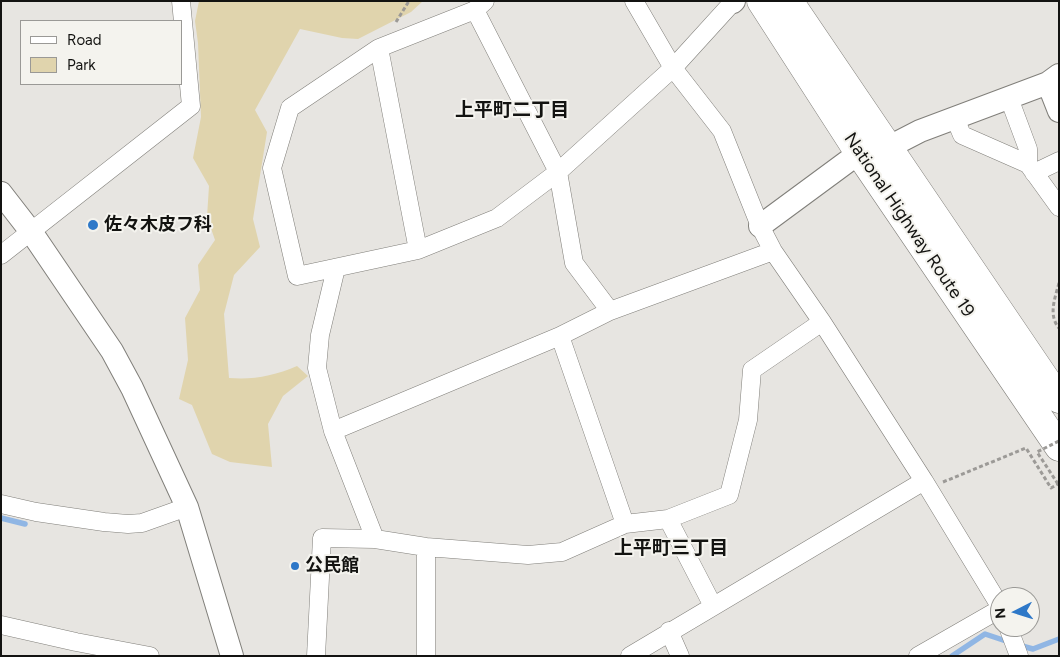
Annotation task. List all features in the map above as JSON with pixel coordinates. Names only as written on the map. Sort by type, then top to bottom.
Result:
[{"type":"highway","name":"National Highway Route 19","points":[[761,1],[860,153],[1059,447]]},
{"type":"highway","name":"National Highway Route 19","points":[[789,1],[1059,399]]},
{"type":"street","points":[[1,255],[32,233],[191,106],[182,1]]},
{"type":"street","points":[[634,1],[673,68],[722,131],[760,226],[773,251],[822,322],[926,485],[990,591]]},
{"type":"street","points":[[610,311],[574,263],[558,172],[480,5],[379,48],[290,108],[272,168],[297,276],[418,250],[498,218],[558,172],[673,68],[734,2]]},
{"type":"street","points":[[379,48],[418,250]]},
{"type":"street","points":[[889,147],[920,131],[1009,98],[1053,79],[1059,111]]},
{"type":"street","points":[[1009,98],[1028,149],[1031,169]]},
{"type":"street","points":[[955,118],[962,135],[1031,169],[1059,207]]},
{"type":"street","points":[[760,226],[860,153]]},
{"type":"street","points":[[1031,169],[1059,160]]},
{"type":"street","points":[[1,193],[32,233],[112,351],[144,412],[187,507],[232,656]]},
{"type":"street","points":[[333,432],[560,336],[610,311],[773,251]]},
{"type":"street","points":[[336,268],[320,335],[317,368],[333,432],[374,539]]},
{"type":"street","points":[[316,656],[322,538],[374,539],[426,547],[528,555],[562,552],[625,524],[668,519],[730,495],[748,420],[752,370],[822,322]]},
{"type":"street","points":[[560,336],[625,524]]},
{"type":"street","points":[[630,656],[669,631],[926,485]]},
{"type":"street","points":[[1,504],[46,514],[128,524],[142,523],[187,507]]},
{"type":"street","points":[[668,519],[713,606]]},
{"type":"street","points":[[426,547],[426,656]]},
{"type":"street","points":[[918,656],[990,613]]},
{"type":"street","points":[[1,625],[75,649],[150,656]]},
{"type":"street","points":[[669,631],[680,656]]},
{"type":"street","points":[[1012,637],[1019,656]]},
{"type":"path","points":[[1059,283],[1052,312],[1055,324],[1059,328]]},
{"type":"path","points":[[926,485],[1026,448],[1051,488],[1058,484],[1037,452],[1059,441]]},
{"type":"green space","points":[[199,1],[423,1],[411,12],[358,39],[342,38],[300,29],[255,110],[267,132],[253,219],[260,247],[234,275],[224,314],[229,378],[263,377],[297,366],[308,376],[283,396],[268,424],[272,467],[230,462],[212,454],[192,405],[179,399],[188,360],[185,318],[200,290],[198,265],[215,240],[207,217],[209,186],[193,158],[201,117],[198,43],[195,21]]},
{"type":"waterway","points":[[1,518],[25,524]]},
{"type":"waterway","points":[[952,656],[985,634],[1009,642]]},
{"type":"waterway","points":[[1018,645],[1033,649],[1059,639]]},
{"type":"place","name":"佐々木皮フ科","points":[[93,225]]},
{"type":"place","name":"公民館","points":[[295,566]]},
{"type":"district","name":"上平町二丁目","points":[[512,110]]},
{"type":"district","name":"上平町三丁目","points":[[671,548]]}]
